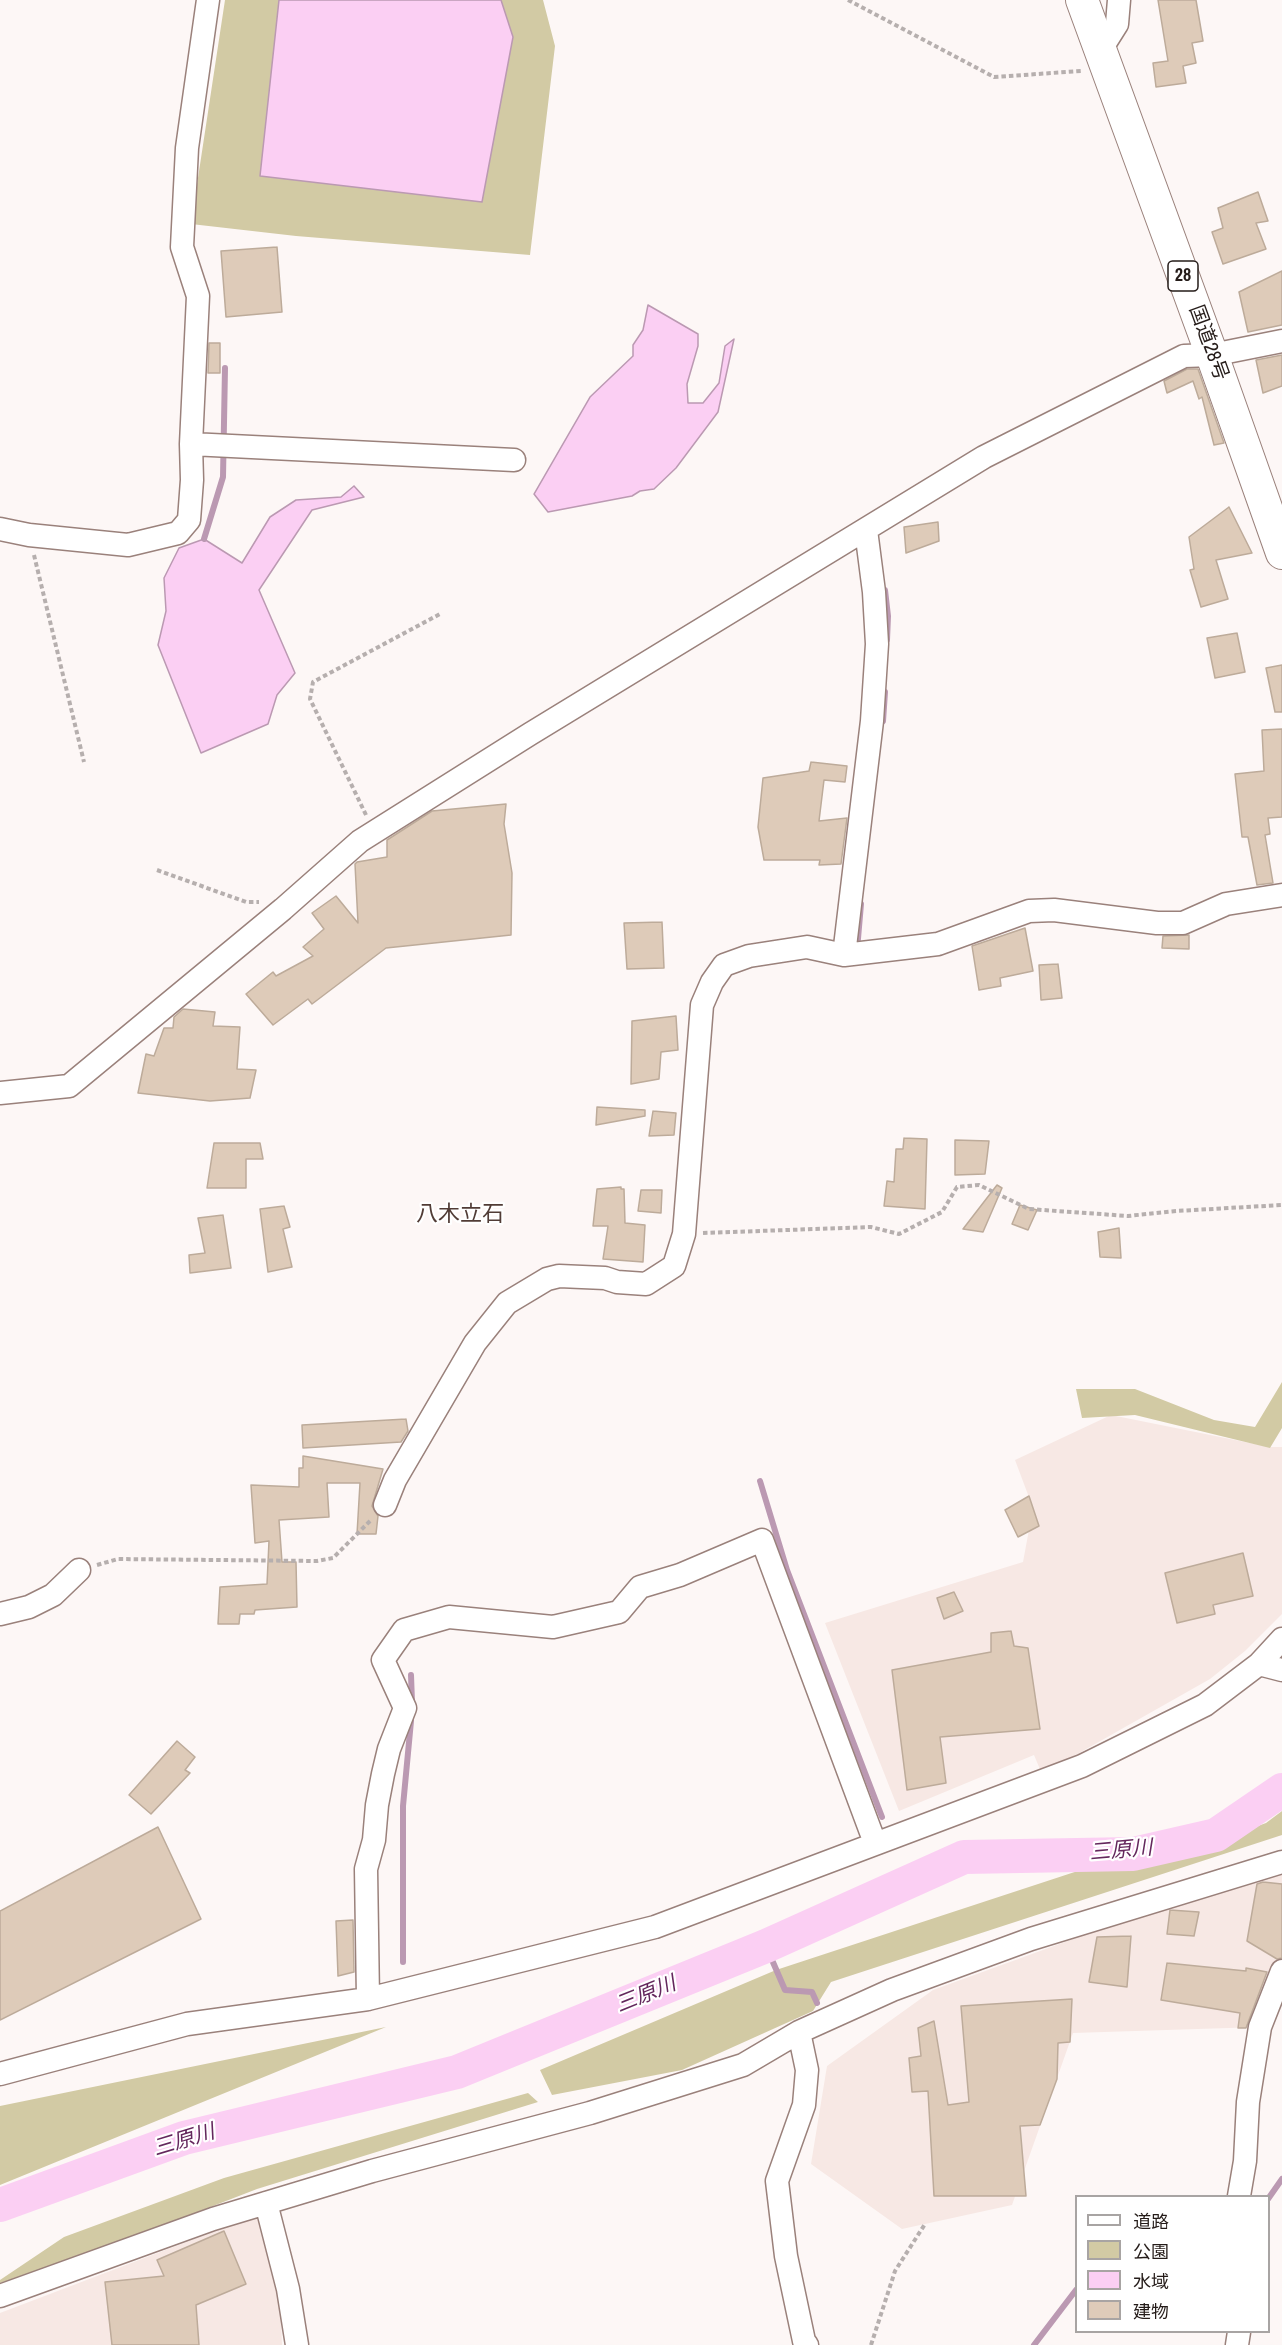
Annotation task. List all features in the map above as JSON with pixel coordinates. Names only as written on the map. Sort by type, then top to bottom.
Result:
[{"type":"highway","name":"国道28号","points":[[1082,0],[1282,553]]},
{"type":"street","points":[[0,529],[29,535],[128,544],[178,533],[189,520],[198,296],[182,247],[187,148],[208,0]]},
{"type":"street","points":[[1100,51],[1117,24],[1119,0]]},
{"type":"street","points":[[0,1093],[69,1086],[293,901],[360,841],[530,734],[984,457],[1184,357],[1212,355],[1282,341]]},
{"type":"street","points":[[191,444],[514,460]]},
{"type":"street","points":[[844,955],[872,721],[877,644],[874,592],[866,530]]},
{"type":"street","points":[[385,1505],[394,1480],[475,1343],[507,1303],[547,1279],[560,1276],[605,1278],[617,1282],[646,1284],[674,1266],[684,1234],[702,1005],[712,982],[724,965],[749,956],[807,947],[844,955],[938,944],[1029,911],[1054,910],[1157,923],[1183,922],[1226,904],[1282,895]]},
{"type":"street","points":[[368,1999],[366,1869],[374,1840],[377,1805],[385,1765],[405,1708],[383,1660],[404,1630],[449,1617],[553,1627],[619,1612],[640,1587],[680,1575],[762,1540],[875,1843]]},
{"type":"street","points":[[0,1614],[29,1607],[53,1594],[79,1570]]},
{"type":"street","points":[[0,2074],[187,2024],[368,1999],[655,1927],[1082,1766],[1205,1705],[1259,1664],[1282,1639]]},
{"type":"street","points":[[1259,1664],[1282,1670]]},
{"type":"street","points":[[0,2296],[213,2219],[500,2135],[590,2113],[743,2065],[799,2032],[892,1990],[1031,1939],[1282,1862]]},
{"type":"street","points":[[1239,2195],[1245,2161],[1248,2102],[1260,2027],[1282,1971]]},
{"type":"street","points":[[799,2032],[807,2070],[804,2105],[777,2181],[786,2256],[804,2341],[807,2345]]},
{"type":"street","points":[[266,2203],[288,2289],[297,2345]]},
{"type":"path","points":[[848,0],[994,77],[1095,70],[1100,51]]},
{"type":"path","points":[[29,535],[84,762]]},
{"type":"path","points":[[375,832],[310,699],[313,682],[440,614]]},
{"type":"path","points":[[157,870],[246,902],[293,901]]},
{"type":"path","points":[[684,1234],[871,1227],[899,1234],[942,1212],[957,1187],[979,1185],[1029,1209],[1117,1216],[1282,1205]]},
{"type":"path","points":[[79,1570],[118,1559],[317,1562],[333,1558],[385,1505]]},
{"type":"path","points":[[871,2345],[895,2271],[926,2224]]},
{"type":"shaded area","points":[[1111,1415],[1270,1447],[1282,1447],[1282,1614],[1245,1651],[1210,1679],[1042,1774],[1034,1755],[899,1811],[825,1623],[1023,1562],[1033,1508],[1015,1460]]},
{"type":"shaded area","points":[[1282,1863],[1282,1974],[1260,2027],[1073,2033],[1012,2205],[902,2229],[811,2164],[827,2066],[933,1990]]},
{"type":"shaded area","points":[[260,2214],[280,2292],[282,2345],[0,2345],[0,2313]]},
{"type":"green space","points":[[225,0],[543,0],[555,46],[530,255],[296,236],[191,224]]},
{"type":"green space","points":[[1282,1382],[1282,1428],[1270,1448],[1135,1415],[1082,1418],[1076,1389],[1135,1389],[1214,1420],[1255,1427]]},
{"type":"green space","points":[[1282,1811],[1282,1835],[831,1982],[813,2011],[682,2070],[552,2095],[540,2070],[776,1970],[1096,1865],[1129,1862],[1212,1843],[1266,1823]]},
{"type":"green space","points":[[386,2027],[0,2185],[0,2106]]},
{"type":"green space","points":[[528,2093],[538,2102],[257,2189],[76,2259],[0,2283],[0,2280],[64,2237],[224,2178]]},
{"type":"water","points":[[279,0],[501,0],[513,37],[482,202],[260,176]]},
{"type":"water","points":[[648,305],[698,334],[698,346],[687,384],[688,403],[703,403],[719,383],[725,346],[734,339],[718,412],[676,468],[654,489],[640,491],[632,496],[548,512],[534,494],[590,397],[633,356],[633,345],[643,330]]},
{"type":"water","points":[[354,486],[364,497],[312,510],[259,590],[295,673],[277,695],[268,724],[201,753],[158,645],[166,611],[164,578],[179,548],[204,539],[242,563],[270,517],[296,500],[341,497]]},
{"type":"building","points":[[1158,0],[1196,0],[1203,41],[1192,43],[1196,63],[1183,66],[1186,83],[1156,87],[1153,63],[1168,61]]},
{"type":"building","points":[[1258,192],[1268,221],[1256,223],[1266,249],[1223,264],[1212,232],[1223,228],[1218,208]]},
{"type":"building","points":[[277,247],[282,312],[226,317],[221,251]]},
{"type":"building","points":[[1282,271],[1282,325],[1248,332],[1239,292]]},
{"type":"building","points":[[209,343],[220,343],[220,373],[208,373]]},
{"type":"building","points":[[1282,355],[1282,386],[1263,393],[1256,360]]},
{"type":"building","points":[[1187,369],[1198,369],[1224,443],[1214,445],[1202,397],[1199,399],[1193,381],[1167,393],[1164,381]]},
{"type":"building","points":[[1229,507],[1252,553],[1216,560],[1228,599],[1201,607],[1190,570],[1194,569],[1189,537]]},
{"type":"building","points":[[938,522],[939,541],[906,553],[904,527]]},
{"type":"building","points":[[1237,633],[1245,672],[1215,678],[1207,638]]},
{"type":"building","points":[[1282,665],[1282,712],[1275,712],[1266,668]]},
{"type":"building","points":[[1282,729],[1282,817],[1268,818],[1270,834],[1265,835],[1273,883],[1257,885],[1248,837],[1242,837],[1235,774],[1264,771],[1262,730]]},
{"type":"building","points":[[811,762],[847,766],[845,782],[824,780],[819,821],[847,818],[841,864],[819,865],[820,860],[764,860],[758,827],[763,778],[809,771]]},
{"type":"building","points":[[506,804],[504,824],[512,873],[511,935],[386,948],[312,1004],[308,999],[273,1025],[246,994],[273,972],[276,976],[313,956],[303,947],[324,929],[312,913],[336,896],[358,923],[355,864],[387,857],[387,840],[432,811]]},
{"type":"building","points":[[662,922],[664,968],[627,969],[624,923]]},
{"type":"building","points":[[1025,928],[1033,971],[1000,978],[1001,986],[979,990],[972,946]]},
{"type":"building","points":[[1189,935],[1189,949],[1162,948],[1163,936]]},
{"type":"building","points":[[1058,964],[1062,998],[1041,1000],[1039,965]]},
{"type":"building","points":[[183,1009],[215,1012],[213,1026],[240,1027],[237,1069],[256,1070],[250,1098],[210,1101],[138,1093],[146,1054],[154,1056],[164,1028],[173,1028],[174,1017]]},
{"type":"building","points":[[676,1016],[678,1050],[661,1052],[659,1079],[631,1084],[632,1021]]},
{"type":"building","points":[[597,1107],[645,1110],[645,1116],[596,1125]]},
{"type":"building","points":[[653,1111],[676,1113],[674,1135],[649,1136]]},
{"type":"building","points":[[904,1138],[927,1139],[925,1209],[884,1206],[887,1181],[894,1182],[896,1149],[903,1149]]},
{"type":"building","points":[[955,1140],[989,1141],[985,1174],[955,1175]]},
{"type":"building","points":[[214,1143],[260,1143],[263,1159],[246,1159],[246,1188],[207,1188]]},
{"type":"building","points":[[997,1185],[1002,1188],[983,1232],[963,1229]]},
{"type":"building","points":[[621,1187],[624,1189],[625,1223],[645,1225],[643,1262],[603,1259],[608,1226],[593,1226],[597,1189]]},
{"type":"building","points":[[641,1190],[662,1190],[661,1213],[638,1211]]},
{"type":"building","points":[[1020,1205],[1037,1210],[1028,1230],[1012,1224]]},
{"type":"building","points":[[284,1206],[290,1227],[283,1229],[292,1267],[268,1272],[260,1209]]},
{"type":"building","points":[[223,1215],[231,1268],[190,1273],[189,1255],[205,1253],[198,1218]]},
{"type":"building","points":[[1119,1228],[1121,1258],[1100,1257],[1098,1232]]},
{"type":"building","points":[[406,1419],[408,1431],[401,1442],[303,1448],[302,1425]]},
{"type":"building","points":[[303,1456],[383,1469],[372,1506],[378,1516],[376,1534],[357,1534],[360,1483],[327,1483],[329,1517],[279,1520],[282,1562],[296,1562],[297,1607],[255,1610],[254,1614],[240,1614],[239,1624],[218,1624],[220,1587],[267,1584],[269,1541],[255,1543],[251,1485],[299,1487],[299,1468],[303,1468]]},
{"type":"building","points":[[1029,1496],[1039,1526],[1018,1537],[1005,1510]]},
{"type":"building","points":[[1243,1553],[1253,1596],[1213,1605],[1215,1614],[1177,1623],[1165,1573]]},
{"type":"building","points":[[954,1592],[963,1611],[944,1619],[937,1598]]},
{"type":"building","points":[[1011,1631],[1014,1646],[1028,1648],[1040,1729],[940,1737],[946,1783],[907,1790],[892,1670],[991,1652],[991,1633]]},
{"type":"building","points":[[177,1741],[195,1757],[185,1770],[190,1773],[151,1814],[129,1795]]},
{"type":"building","points":[[158,1827],[201,1919],[0,2020],[0,1911]]},
{"type":"building","points":[[1263,1882],[1282,1884],[1282,1958],[1277,1959],[1247,1941],[1257,1884]]},
{"type":"building","points":[[1170,1910],[1199,1912],[1194,1936],[1167,1934]]},
{"type":"building","points":[[353,1920],[354,1972],[338,1976],[336,1921]]},
{"type":"building","points":[[1131,1936],[1127,1987],[1089,1982],[1097,1937]]},
{"type":"building","points":[[1167,1963],[1246,1971],[1246,1968],[1267,1972],[1246,2028],[1238,2028],[1240,2013],[1161,2000]]},
{"type":"building","points":[[1072,1999],[1070,2042],[1058,2043],[1057,2079],[1040,2125],[1020,2126],[1026,2196],[934,2196],[928,2091],[912,2092],[909,2058],[921,2056],[918,2028],[934,2021],[948,2105],[969,2102],[961,2006]]},
{"type":"building","points":[[224,2231],[246,2284],[196,2305],[199,2345],[112,2345],[105,2282],[164,2276],[157,2260]]},
{"type":"waterway","points":[[204,539],[223,477],[225,368]]},
{"type":"waterway","points":[[885,590],[888,616],[887,640]]},
{"type":"waterway","points":[[883,721],[885,692]]},
{"type":"waterway","points":[[857,950],[861,904]]},
{"type":"waterway","points":[[760,1481],[787,1570],[882,1817]]},
{"type":"waterway","points":[[411,1675],[412,1702]]},
{"type":"waterway","points":[[403,1962],[403,1806],[411,1721]]},
{"type":"waterway","name":"三原川","points":[[0,2205],[184,2138],[457,2072],[766,1946],[964,1857],[1133,1854],[1216,1835],[1282,1790]]},
{"type":"waterway","points":[[766,1946],[785,1990],[812,1992],[817,2003]]},
{"type":"waterway","points":[[1270,2196],[1282,2179]]},
{"type":"waterway","points":[[1034,2345],[1075,2291]]},
{"type":"district","name":"八木立石","points":[[460,1215]]}]
